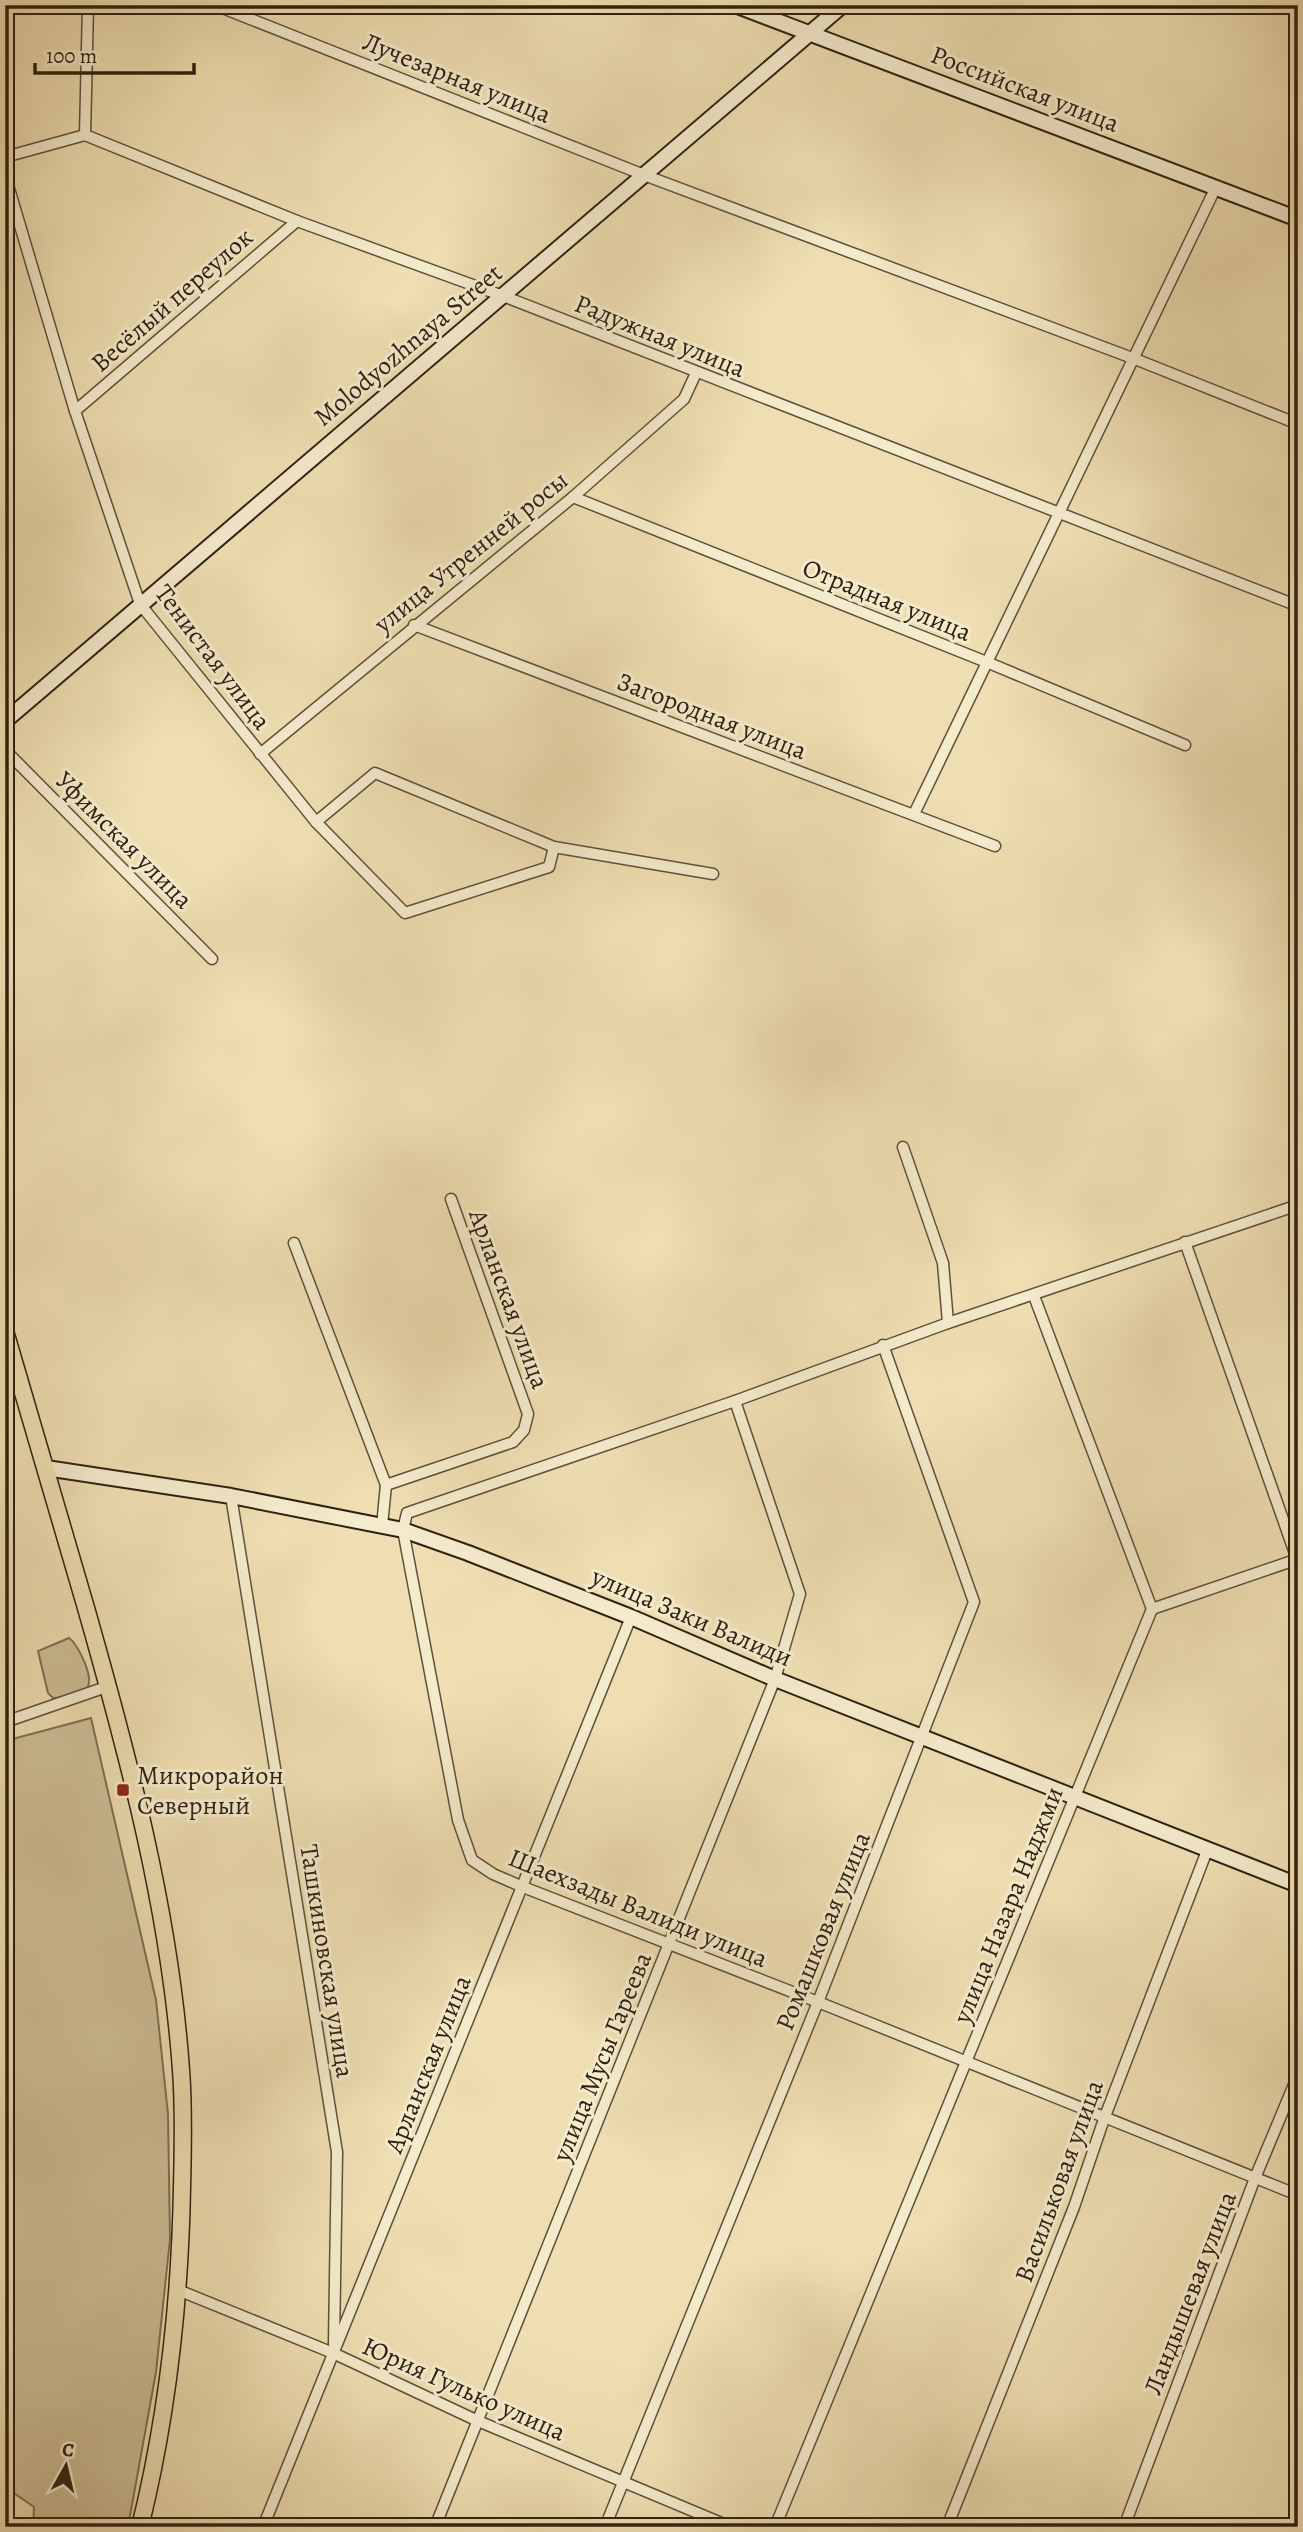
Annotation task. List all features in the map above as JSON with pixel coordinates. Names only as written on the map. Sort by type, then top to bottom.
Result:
[{"type":"main road","points":[[5,1331],[108,1686],[147,1839],[173,1992],[181,2071],[183,2148],[178,2290],[173,2359],[140,2527]]},
{"type":"street","points":[[5,157],[85,135],[88,5]]},
{"type":"street","name":"Лучезарная улица","points":[[215,5],[645,174],[1135,359],[1298,424]]},
{"type":"street","name":"Российская улица","points":[[735,5],[1298,219]]},
{"type":"street","name":"Molodyozhnaya Street","points":[[5,721],[843,5]]},
{"type":"street","name":"Радужная улица","points":[[85,135],[297,221],[503,296],[1298,606]]},
{"type":"street","name":"Тенистая улица","points":[[5,175],[75,411],[140,604],[260,754],[316,822],[405,913],[549,867],[554,847]]},
{"type":"street","points":[[915,814],[1216,187]]},
{"type":"street","name":"Весёлый переулок","points":[[75,411],[297,221]]},
{"type":"street","name":"улица Утренней росы","points":[[260,754],[573,497],[684,399],[696,373]]},
{"type":"street","name":"Отрадная улица","points":[[573,497],[989,663],[1185,745]]},
{"type":"street","name":"Загородная улица","points":[[414,625],[995,846]]},
{"type":"street","name":"Уфимская улица","points":[[5,750],[212,960]]},
{"type":"street","points":[[316,822],[375,773],[554,847],[713,874]]},
{"type":"street","points":[[903,1147],[943,1263],[948,1323]]},
{"type":"street","name":"Арланская улица","points":[[386,1485],[513,1442],[524,1430],[526,1422],[527,1414],[451,1199]]},
{"type":"street","points":[[403,1530],[407,1513],[735,1401],[883,1345],[1298,1205]]},
{"type":"street","points":[[1034,1296],[1152,1609],[1297,1559],[1185,1242]]},
{"type":"street","points":[[294,1243],[386,1485],[382,1526]]},
{"type":"street","name":"Ромашковая улица","points":[[605,2527],[818,2002],[974,1602],[883,1345]]},
{"type":"street","name":"улица Мусы Гареева","points":[[435,2527],[775,1679],[800,1594],[735,1401]]},
{"type":"street","name":"улица Заки Валиди","points":[[46,1468],[230,1496],[403,1530],[631,1617],[775,1679],[1298,1885]]},
{"type":"street","name":"Ташкиновская улица","points":[[230,1496],[337,2152],[333,2353]]},
{"type":"street","name":"Шаехзады Валиди улица","points":[[403,1530],[458,1820],[472,1860],[493,1874],[523,1887],[1298,2195]]},
{"type":"street","name":"улица Назара Наджми","points":[[775,2527],[1152,1609]]},
{"type":"street","name":"Арланская улица","points":[[263,2527],[631,1617]]},
{"type":"street","points":[[5,1722],[108,1686]]},
{"type":"street","name":"Васильковая улица","points":[[947,2527],[1073,2207],[1208,1848]]},
{"type":"street","name":"Ландышевая улица","points":[[1124,2527],[1255,2178],[1298,2075]]},
{"type":"street","name":"Юрия Гулько улица","points":[[178,2290],[333,2353],[478,2421],[732,2527]]},
{"type":"street","points":[[1294,2527],[1298,2516]]},
{"type":"shaded area","points":[[69,1638],[85,1662],[89,1684],[79,1693],[53,1698],[48,1693],[38,1651]]},
{"type":"shaded area","points":[[91,1718],[156,2000],[168,2114],[170,2239],[156,2372],[128,2527],[33,2527],[34,2507],[5,2487],[5,1741]]},
{"type":"place","name":"Микрорайон Северный","points":[[123,1790]]}]
